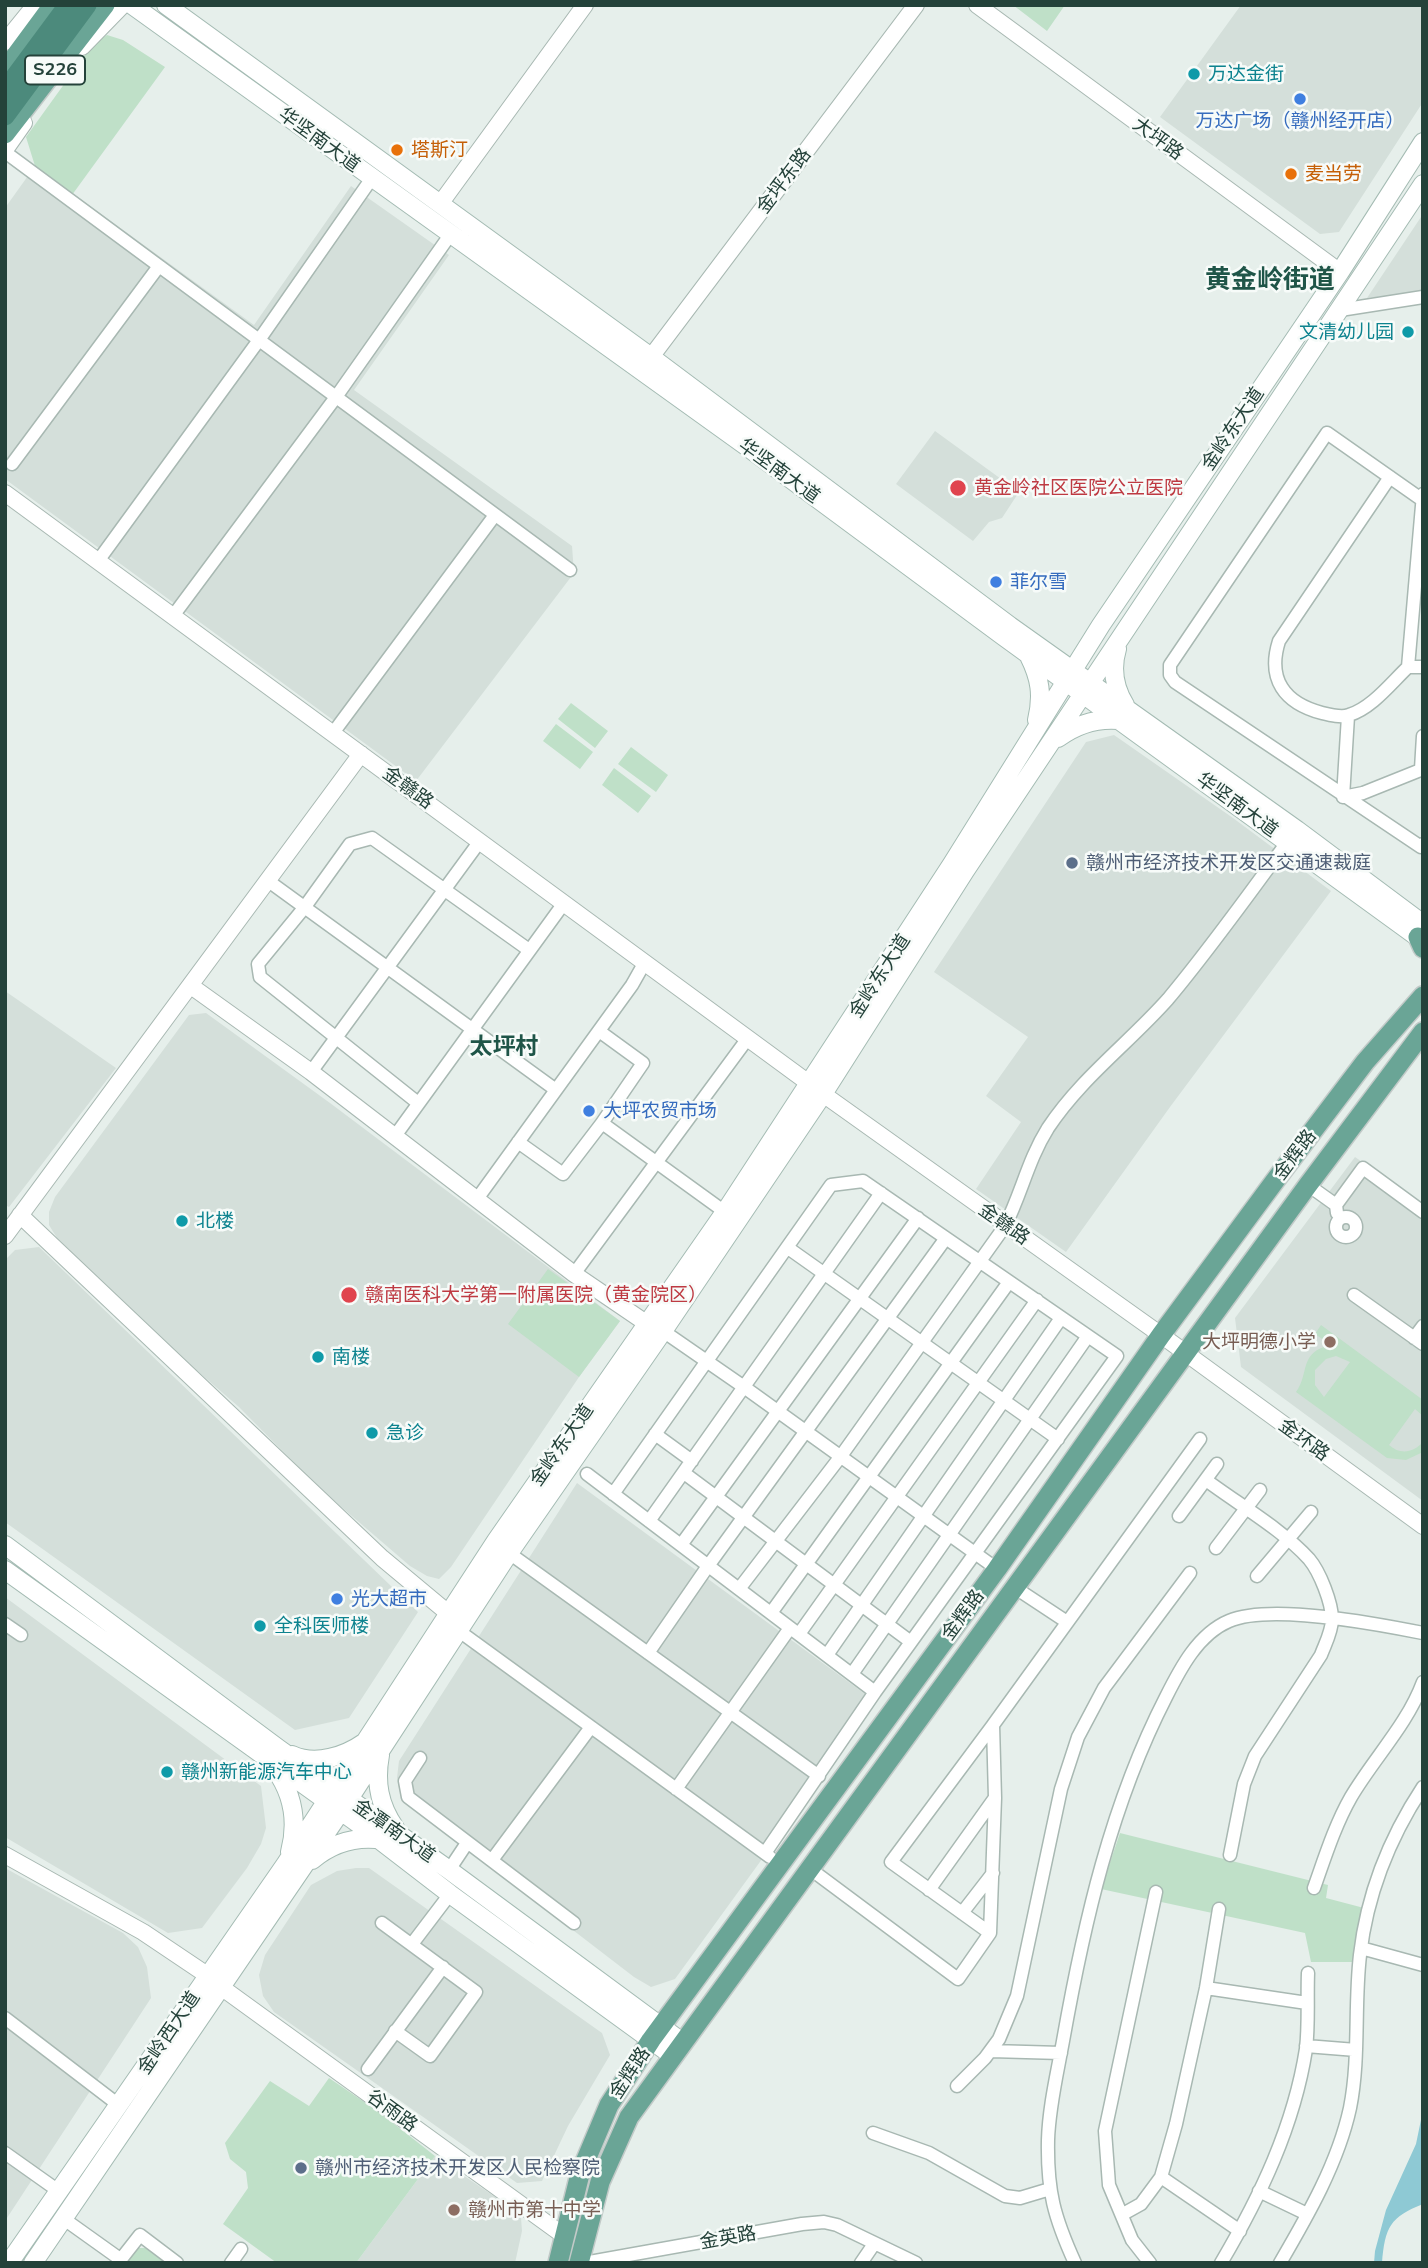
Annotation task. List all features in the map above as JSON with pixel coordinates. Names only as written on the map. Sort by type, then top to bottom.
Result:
[{"type":"highway","points":[[5,90],[68,5]]},
{"type":"highway","points":[[5,117],[87,5]]},
{"type":"main road","name":"S226","points":[[5,71],[53,5]]},
{"type":"main road","name":"S226","points":[[5,134],[105,5]]},
{"type":"main road","name":"华坚南大道","points":[[132,5],[1292,836],[1422,938]]},
{"type":"main road","name":"华坚南大道","points":[[166,5],[651,358],[1033,650]]},
{"type":"main road","name":"金岭东大道","points":[[420,1675],[459,1631],[509,1553],[663,1331],[959,867],[1034,733],[1101,625],[1340,272],[1423,142]]},
{"type":"main road","name":"金岭东大道","points":[[959,867],[1050,745],[1423,184]]},
{"type":"main road","points":[[1034,733],[1041,693],[1033,650],[1064,651],[1085,639],[1101,625]]},
{"type":"main road","points":[[1050,745],[1070,729],[1123,714],[1114,680],[1119,638]]},
{"type":"main road","name":"金辉路","points":[[558,2263],[580,2174],[609,2105],[657,2033],[997,1569],[1161,1335],[1365,1062],[1420,997]]},
{"type":"main road","name":"金辉路","points":[[582,2263],[600,2182],[629,2117],[1185,1353],[1423,1032]]},
{"type":"main road","name":"金岭东大道","points":[[338,1801],[420,1675],[448,1612],[646,1323],[817,1089]]},
{"type":"main road","name":"金潭南大道","points":[[5,1545],[274,1755]]},
{"type":"main road","name":"金潭南大道","points":[[5,1570],[338,1801],[402,1836],[677,2049]]},
{"type":"main road","points":[[293,1867],[293,1813],[274,1755],[326,1759],[375,1745],[379,1792],[389,1820],[402,1836]]},
{"type":"main road","name":"金潭南大道","points":[[338,1801],[376,1839],[450,1895],[657,2033]]},
{"type":"main road","name":"金岭西大道","points":[[9,2263],[120,2106],[214,1981],[338,1801]]},
{"type":"main road","points":[[293,1867],[338,1844],[357,1839],[376,1839]]},
{"type":"main road","name":"金岭西大道","points":[[33,2263],[64,2219],[214,1981]]},
{"type":"street","points":[[5,42],[34,5]]},
{"type":"street","points":[[123,5],[75,55],[5,151],[570,570]]},
{"type":"street","points":[[440,204],[585,5]]},
{"type":"street","name":"金坪东路","points":[[651,358],[916,5]]},
{"type":"street","name":"大坪路","points":[[977,5],[1340,272]]},
{"type":"street","points":[[97,561],[259,340],[372,178]]},
{"type":"street","points":[[173,616],[336,397],[450,235]]},
{"type":"street","points":[[12,464],[159,266]]},
{"type":"street","points":[[1340,310],[1423,296]]},
{"type":"street","points":[[1390,477],[1279,641],[1274,656],[1275,674],[1283,691],[1295,703],[1329,715],[1348,716],[1374,700],[1408,667],[1422,497],[1327,433],[1170,665],[1170,676],[1343,797],[1421,847],[1423,844]]},
{"type":"street","name":"金赣路","points":[[5,493],[817,1089],[1185,1353]]},
{"type":"street","points":[[333,733],[495,515]]},
{"type":"street","points":[[1408,667],[1423,667]]},
{"type":"street","points":[[1343,797],[1348,716]]},
{"type":"street","points":[[1343,797],[1363,793],[1422,769],[1423,736]]},
{"type":"street","points":[[5,1236],[361,754]]},
{"type":"street","points":[[739,1589],[841,1456],[1005,1226],[1017,1202],[1031,1158],[1050,1126],[1096,1070],[1168,998],[1292,836]]},
{"type":"street","points":[[418,1104],[260,978],[258,964],[304,908],[349,844],[372,838],[529,950]]},
{"type":"street","points":[[311,1072],[480,841]]},
{"type":"street","points":[[267,880],[556,1090]]},
{"type":"street","points":[[395,1136],[564,903]]},
{"type":"street","points":[[477,1199],[632,985],[645,962]]},
{"type":"street","points":[[191,986],[311,1072],[575,1273],[646,1323]]},
{"type":"street","points":[[518,1142],[563,1174],[602,1123],[643,1063],[599,1031]]},
{"type":"street","points":[[575,1273],[748,1038]]},
{"type":"street","points":[[602,1123],[725,1212]]},
{"type":"street","points":[[1336,1205],[1363,1168],[1423,1212]]},
{"type":"street","points":[[613,1494],[831,1185],[863,1181],[1117,1356],[875,1692],[765,1853]]},
{"type":"street","points":[[1308,1185],[1336,1205],[1339,1220]]},
{"type":"street","points":[[649,1521],[881,1193]]},
{"type":"street","points":[[20,1215],[382,1558],[448,1612]]},
{"type":"street","points":[[681,1545],[918,1218]]},
{"type":"street","points":[[648,1653],[743,1517],[946,1238]]},
{"type":"street","points":[[788,1248],[1058,1439]]},
{"type":"street","points":[[771,1614],[1009,1282]]},
{"type":"street","points":[[1354,1295],[1418,1341],[1423,1326]]},
{"type":"street","points":[[676,1789],[730,1712],[835,1585],[1037,1300]]},
{"type":"street","points":[[827,1655],[1061,1318]]},
{"type":"street","points":[[663,1331],[708,1360],[997,1569]]},
{"type":"street","points":[[852,1674],[1088,1336]]},
{"type":"street","name":"金环路","points":[[1185,1353],[1423,1526]]},
{"type":"street","points":[[655,1434],[692,1461]]},
{"type":"street","points":[[990,1933],[891,1862],[1200,1439]]},
{"type":"street","points":[[1179,1517],[1217,1464]]},
{"type":"street","points":[[684,1473],[911,1642]]},
{"type":"street","points":[[587,1474],[875,1692]]},
{"type":"street","points":[[1206,1480],[1310,1560],[1322,1579],[1332,1619],[1321,1656],[1255,1756],[1244,1784],[1230,1856]]},
{"type":"street","points":[[1216,1548],[1260,1490]]},
{"type":"street","points":[[1257,1576],[1311,1512]]},
{"type":"street","points":[[509,1553],[819,1776]]},
{"type":"street","points":[[957,2086],[999,2039],[1017,1996],[1060,1789],[1078,1737],[1104,1688],[1190,1573]]},
{"type":"street","points":[[1014,1587],[1067,1622]]},
{"type":"street","points":[[1075,2263],[1058,2223],[1050,2189],[1049,2119],[1079,1955],[1094,1892],[1147,1735],[1178,1674],[1194,1649],[1218,1627],[1230,1620],[1259,1615],[1374,1623],[1423,1633]]},
{"type":"street","points":[[5,1624],[21,1635]]},
{"type":"street","points":[[459,1631],[781,1866]]},
{"type":"street","points":[[1314,1888],[1335,1830],[1350,1799],[1401,1727],[1423,1682]]},
{"type":"street","points":[[809,1868],[958,1979],[990,1933],[995,1798],[993,1725]]},
{"type":"street","points":[[492,1860],[592,1727]]},
{"type":"street","points":[[420,1758],[405,1782],[408,1797],[574,1923]]},
{"type":"street","points":[[1280,2263],[1335,2155],[1349,2110],[1356,2072],[1361,1948],[1382,1864],[1396,1833],[1423,1787]]},
{"type":"street","points":[[929,1890],[995,1798]]},
{"type":"street","points":[[449,1870],[467,1843]]},
{"type":"street","name":"谷雨路","points":[[5,1855],[143,1933],[214,1981],[563,2235]]},
{"type":"street","points":[[961,1913],[993,1873]]},
{"type":"street","points":[[1150,2263],[1132,2240],[1110,2185],[1105,2131],[1156,1892]]},
{"type":"street","points":[[412,1944],[450,1895]]},
{"type":"street","points":[[1123,2214],[1141,2204],[1161,2177],[1176,2124],[1206,1988],[1219,1909]]},
{"type":"street","points":[[382,1923],[476,1992],[430,2056],[395,2031]]},
{"type":"street","points":[[1361,1948],[1423,1965]]},
{"type":"street","points":[[368,2069],[443,1967]]},
{"type":"street","points":[[1221,2263],[1240,2231],[1289,2122],[1306,2046],[1308,1973]]},
{"type":"street","points":[[1206,1988],[1307,2003]]},
{"type":"street","points":[[5,2018],[120,2106]]},
{"type":"street","points":[[1306,2046],[1356,2050]]},
{"type":"street","points":[[991,2050],[1061,2053]]},
{"type":"street","points":[[873,2133],[929,2153],[1005,2196],[1020,2198],[1050,2189]]},
{"type":"street","points":[[5,2153],[60,2192]]},
{"type":"street","points":[[1161,2177],[1240,2231]]},
{"type":"street","points":[[1259,2191],[1307,2214]]},
{"type":"street","points":[[64,2219],[119,2261],[139,2235],[177,2263]]},
{"type":"street","name":"金英路","points":[[582,2263],[824,2222],[837,2225],[916,2263]]},
{"type":"street","points":[[861,2263],[874,2244]]},
{"type":"street","points":[[231,2263],[242,2249]]},
{"type":"shaded area","points":[[1241,5],[1423,5],[1423,102],[1339,232],[1320,234],[1160,117]]},
{"type":"shaded area","points":[[35,166],[254,325],[351,186],[449,255],[354,390],[572,546],[574,573],[416,781],[5,479],[5,208]]},
{"type":"shaded area","points":[[1423,214],[1423,292],[1367,298]]},
{"type":"shaded area","name":"黄金岭社区医院公立医院","points":[[935,431],[1019,492],[1002,518],[989,522],[973,541],[896,484]]},
{"type":"shaded area","points":[[1114,735],[1331,891],[1066,1252],[976,1189],[1021,1122],[986,1096],[1028,1037],[934,972],[1086,742]]},
{"type":"shaded area","points":[[5,991],[116,1068],[9,1207],[5,1205]]},
{"type":"shaded area","name":"赣南医科大学第一附属医院（黄金院区）","points":[[206,1013],[620,1321],[451,1567],[439,1579],[427,1576],[410,1566],[317,1486],[239,1407],[150,1330],[57,1238],[49,1225],[49,1212],[55,1197],[189,1015]]},
{"type":"shaded area","name":"大坪明德小学","points":[[1355,1157],[1423,1204],[1423,1501],[1241,1367],[1235,1318]]},
{"type":"shaded area","points":[[39,1247],[418,1612],[349,1718],[295,1730],[5,1522],[5,1260],[15,1250]]},
{"type":"shaded area","points":[[577,1483],[876,1702],[675,1979],[651,1987],[634,1977],[401,1798],[397,1778],[399,1761]]},
{"type":"shaded area","points":[[5,1597],[261,1786],[266,1828],[261,1844],[247,1868],[202,1928],[168,1933],[5,1837]]},
{"type":"shaded area","points":[[5,1868],[123,1933],[138,1947],[147,1967],[151,1998],[5,2221]]},
{"type":"shaded area","points":[[369,1868],[602,2033],[610,2055],[568,2126],[542,2181],[517,2183],[274,2012],[263,1996],[259,1975],[265,1955],[311,1885],[337,1871]]},
{"type":"shaded area","name":"赣州市第十中学","points":[[435,2156],[504,2203],[521,2218],[522,2231],[515,2263],[356,2263]]},
{"type":"green space","points":[[1013,5],[1065,5],[1047,31]]},
{"type":"green space","points":[[107,35],[123,40],[165,67],[72,195],[35,166],[26,137],[93,44]]},
{"type":"green space","points":[[571,703],[608,731],[595,748],[558,719]]},
{"type":"green space","points":[[556,724],[593,752],[580,769],[543,741]]},
{"type":"green space","points":[[631,747],[668,775],[656,792],[618,764]]},
{"type":"green space","points":[[614,768],[651,796],[638,813],[602,785]]},
{"type":"green space","points":[[548,1269],[620,1321],[579,1377],[508,1324]]},
{"type":"green space","points":[[1321,1325],[1423,1400],[1423,1416],[1415,1409],[1389,1445],[1406,1451],[1415,1449],[1423,1442],[1423,1452],[1406,1460],[1387,1458],[1296,1392],[1309,1358],[1321,1348],[1331,1345],[1315,1334]],"holes":[[[1336,1356],[1350,1362],[1324,1397],[1315,1385],[1315,1370],[1326,1359]]]},
{"type":"green space","points":[[1120,1833],[1328,1885],[1326,1898],[1364,1908],[1354,1962],[1311,1962],[1305,1933],[1101,1889]]},
{"type":"green space","points":[[329,2078],[379,2112],[435,2156],[356,2263],[277,2263],[223,2224],[248,2188],[246,2172],[230,2159],[225,2143],[270,2081],[309,2106]]},
{"type":"green space","points":[[138,2248],[146,2248],[167,2263],[127,2263]]},
{"type":"water","points":[[1423,2110],[1423,2204],[1403,2214],[1391,2225],[1385,2240],[1382,2263],[1374,2263],[1386,2210],[1416,2144]]},
{"type":"place","name":"万达金街","points":[[1194,74]]},
{"type":"place","name":"万达广场（赣州经开店）","points":[[1300,99]]},
{"type":"place","name":"塔斯汀","points":[[397,150]]},
{"type":"place","name":"麦当劳","points":[[1291,174]]},
{"type":"place","name":"文清幼儿园","points":[[1408,332]]},
{"type":"place","name":"黄金岭社区医院公立医院","points":[[958,488]]},
{"type":"place","name":"菲尔雪","points":[[996,582]]},
{"type":"place","name":"赣州市经济技术开发区交通速裁庭","points":[[1072,863]]},
{"type":"place","name":"大坪农贸市场","points":[[589,1111]]},
{"type":"place","name":"北楼","points":[[182,1221]]},
{"type":"place","name":"赣南医科大学第一附属医院（黄金院区）","points":[[349,1295]]},
{"type":"place","name":"大坪明德小学","points":[[1330,1342]]},
{"type":"place","name":"南楼","points":[[318,1357]]},
{"type":"place","name":"急诊","points":[[372,1433]]},
{"type":"place","name":"光大超市","points":[[337,1599]]},
{"type":"place","name":"全科医师楼","points":[[260,1626]]},
{"type":"place","name":"赣州新能源汽车中心","points":[[167,1772]]},
{"type":"place","name":"赣州市经济技术开发区人民检察院","points":[[301,2168]]},
{"type":"place","name":"赣州市第十中学","points":[[454,2210]]},
{"type":"district","name":"黄金岭街道","points":[[1270,280]]},
{"type":"district","name":"太坪村","points":[[504,1047]]}]
